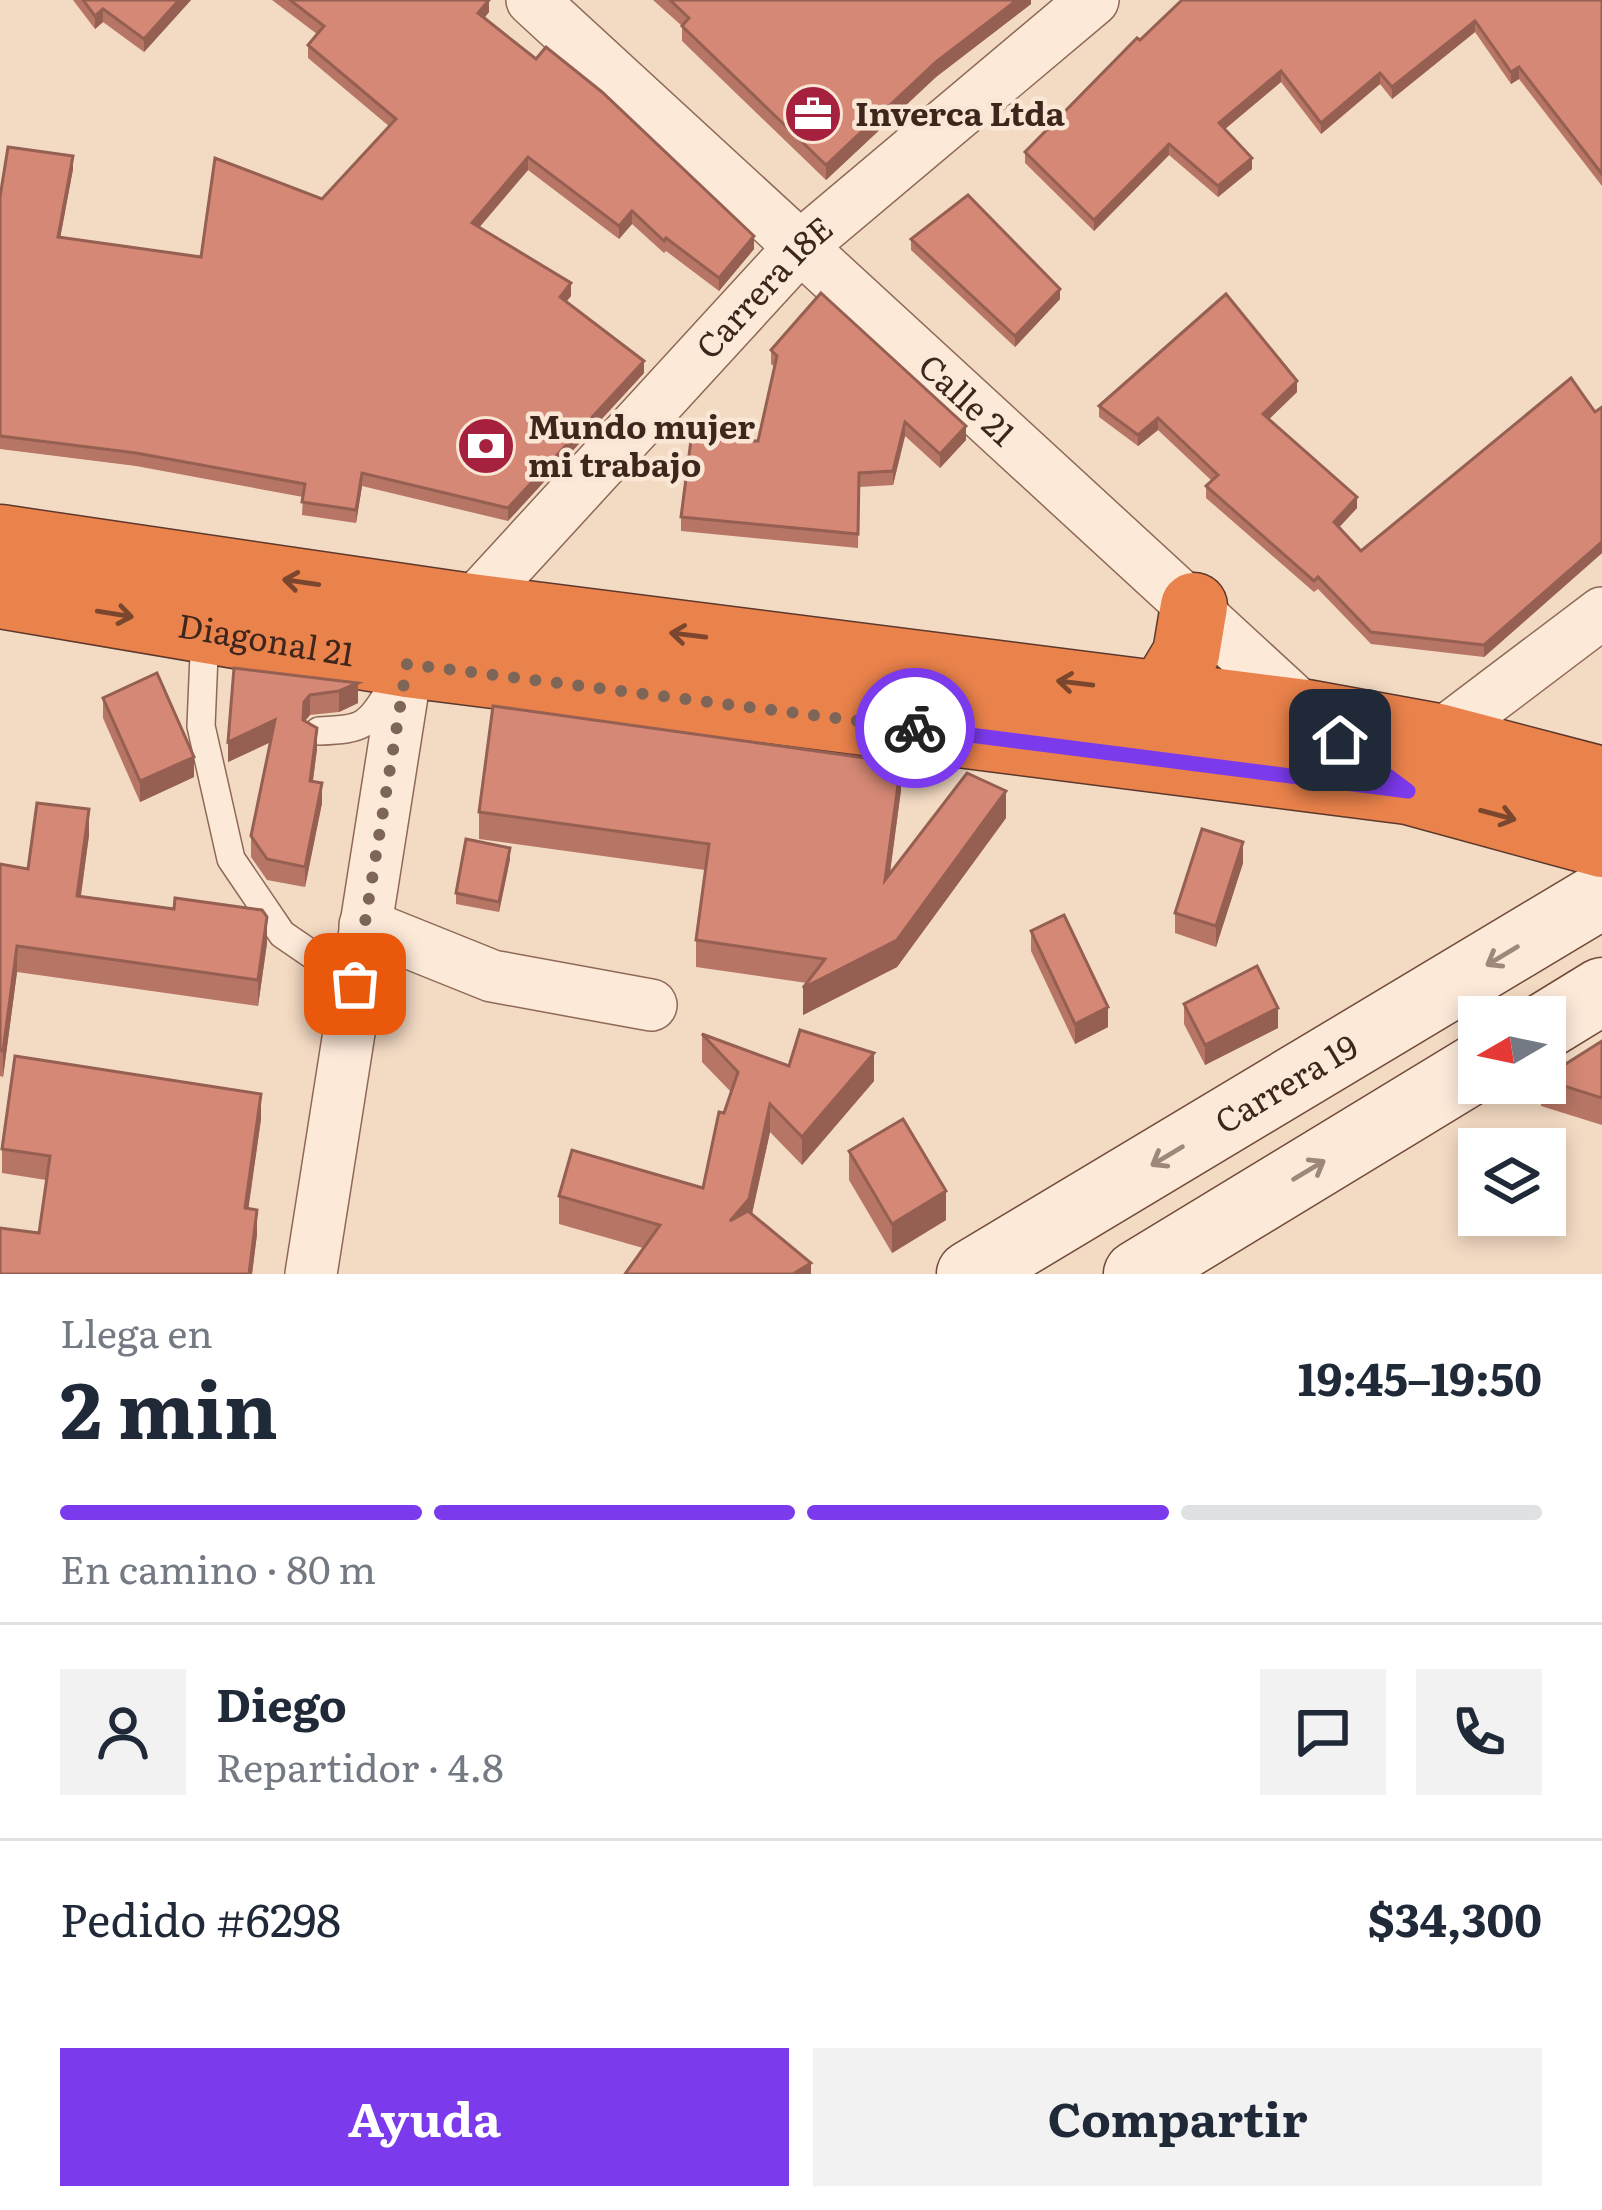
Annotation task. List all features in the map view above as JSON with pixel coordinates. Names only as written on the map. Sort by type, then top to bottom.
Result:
[{"type":"highway","name":"Diagonal 21","points":[[0,538],[470,607],[1306,713],[1602,844]]},
{"type":"highway","name":"Diagonal 21","points":[[0,595],[407,664],[1602,780]]},
{"type":"highway","points":[[1162,694],[1186,654],[1194,607]]},
{"type":"street","name":"Calle 21","points":[[532,0],[1306,713]]},
{"type":"street","name":"Carrera 18E","points":[[407,664],[470,607],[802,245],[1093,0]]},
{"type":"street","points":[[1423,764],[1602,614]]},
{"type":"street","points":[[310,1274],[407,664]]},
{"type":"street","name":"Carrera 19","points":[[970,1274],[1602,896]]},
{"type":"street","points":[[365,925],[492,976],[651,1005]]},
{"type":"street","points":[[1566,1013],[1602,991]]},
{"type":"street","points":[[1137,1274],[1458,1079]]},
{"type":"lane","points":[[206,628],[232,859],[282,934],[355,984]]},
{"type":"lane","points":[[320,731],[359,729],[370,721],[407,664]]},
{"type":"building","points":[[83,0],[179,0],[144,39],[103,9],[95,16]]},
{"type":"building","points":[[290,0],[489,0],[478,13],[536,59],[546,47],[602,92],[754,236],[719,278],[666,238],[664,241],[632,211],[619,226],[528,157],[472,223],[571,283],[560,297],[644,361],[508,508],[362,473],[356,510],[302,502],[305,484],[136,453],[0,436],[0,197],[8,147],[73,156],[58,237],[201,257],[215,158],[322,199],[396,119],[308,45],[324,26]]},
{"type":"building","points":[[670,0],[1017,0],[936,62],[826,165],[682,26],[689,18]]},
{"type":"building","points":[[1182,0],[1602,0],[1602,174],[1519,67],[1511,72],[1475,21],[1392,87],[1380,73],[1321,123],[1281,71],[1219,123],[1252,158],[1218,186],[1169,144],[1094,220],[1025,152],[1137,38]]},
{"type":"building","points":[[968,195],[1060,289],[1015,336],[911,239]]},
{"type":"building","points":[[821,293],[966,426],[940,454],[905,422],[893,471],[859,473],[858,534],[681,517],[691,440],[758,441],[777,356],[771,350]]},
{"type":"building","points":[[1226,294],[1297,381],[1263,414],[1357,497],[1334,522],[1361,551],[1571,378],[1595,412],[1602,407],[1602,542],[1484,645],[1371,632],[1318,577],[1314,581],[1206,486],[1218,475],[1158,418],[1138,435],[1099,406]]},
{"type":"building","points":[[234,668],[358,683],[310,695],[304,702],[303,720],[317,728],[310,781],[322,783],[305,867],[267,859],[251,836],[275,720],[228,742]]},
{"type":"building","points":[[157,673],[194,757],[140,781],[103,698]]},
{"type":"building","points":[[493,706],[901,763],[885,880],[967,773],[1006,791],[897,940],[803,988],[825,959],[696,940],[709,844],[479,812]]},
{"type":"building","points":[[37,803],[89,809],[77,896],[174,909],[175,898],[262,910],[267,917],[258,980],[17,946],[0,1050],[0,864],[28,869]]},
{"type":"building","points":[[1202,829],[1243,842],[1216,926],[1175,913]]},
{"type":"building","points":[[466,839],[510,848],[499,902],[456,893]]},
{"type":"building","points":[[1064,915],[1108,1007],[1075,1024],[1031,931]]},
{"type":"building","points":[[1257,966],[1278,1008],[1205,1045],[1184,1004]]},
{"type":"building","points":[[800,1030],[874,1053],[802,1137],[770,1104],[749,1199],[730,1221],[748,1211],[811,1263],[793,1274],[625,1274],[660,1225],[559,1196],[572,1150],[703,1188],[719,1112],[724,1113],[738,1072],[702,1034],[789,1066]]},
{"type":"building","points":[[1602,1041],[1602,1098],[1566,1087],[1566,1064]]},
{"type":"building","points":[[15,1056],[261,1094],[245,1208],[257,1210],[249,1274],[0,1274],[0,1228],[39,1233],[50,1156],[2,1149]]},
{"type":"building","points":[[903,1119],[946,1191],[892,1224],[849,1151]]},
{"type":"way so far","points":[[355,984],[407,664],[915,728]]},
{"type":"place","name":"Inverca Ltda","points":[[813,114]]},
{"type":"place","name":"Mundo mujer mi trabajo","points":[[486,446]]},
{"type":"route","points":[[915,728],[1408,791],[1340,740]]}]
